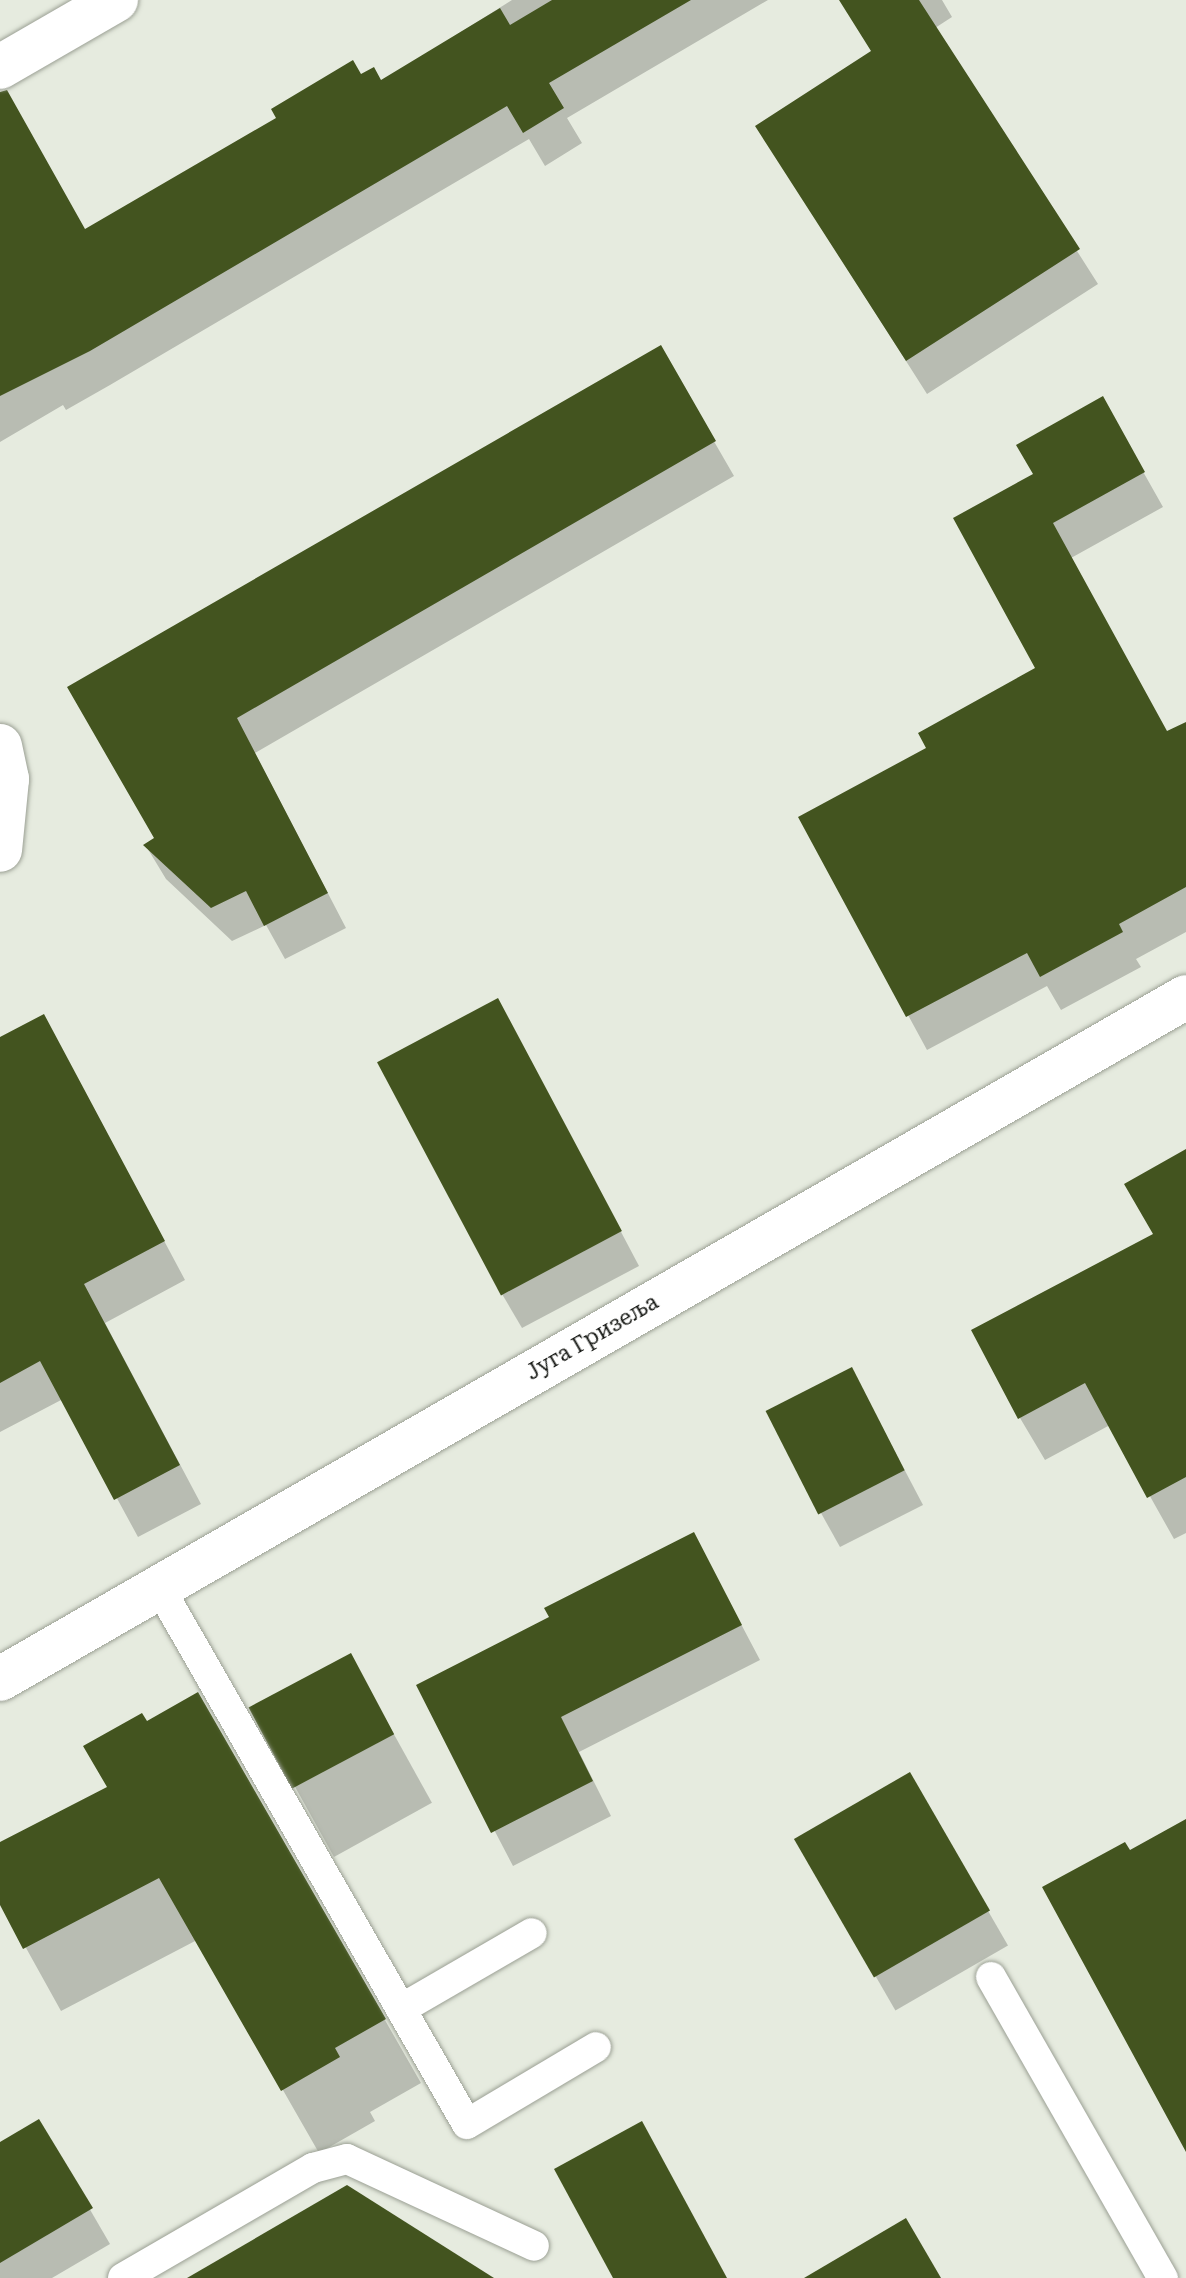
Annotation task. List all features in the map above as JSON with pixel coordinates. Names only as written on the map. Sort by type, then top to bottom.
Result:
[{"type":"street","points":[[0,67],[116,0]]},
{"type":"street","points":[[0,746],[7,779],[0,850]]},
{"type":"street","name":"Југа Гризеља","points":[[0,1679],[158,1585],[1186,997]]},
{"type":"lane","points":[[158,1585],[467,2124],[596,2047]]},
{"type":"lane","points":[[401,2009],[532,1933]]},
{"type":"lane","points":[[991,1977],[1163,2278]]},
{"type":"lane","points":[[123,2278],[332,2160],[365,2163],[534,2246]]},
{"type":"building","points":[[552,0],[691,0],[549,83],[564,108],[523,133],[507,106],[90,351],[0,396],[0,92],[7,90],[85,229],[276,118],[271,109],[353,60],[361,74],[374,67],[381,80],[500,8],[510,25]]},
{"type":"building","points":[[839,0],[919,0],[1080,249],[906,361],[755,126],[871,51]]},
{"type":"building","points":[[661,345],[716,441],[237,718],[328,893],[264,926],[246,891],[211,908],[143,845],[154,838],[67,687]]},
{"type":"building","points":[[1103,396],[1145,472],[1053,523],[1167,731],[1186,722],[1186,887],[1119,924],[1123,932],[1040,977],[1027,953],[906,1017],[798,817],[926,748],[918,733],[1035,668],[953,518],[1033,474],[1016,445]]},
{"type":"building","points":[[498,998],[622,1231],[501,1295],[377,1062]]},
{"type":"building","points":[[44,1014],[165,1241],[84,1284],[180,1465],[114,1500],[40,1361],[0,1383],[0,1037]]},
{"type":"building","points":[[1186,1149],[1186,1477],[1147,1498],[1085,1383],[1018,1419],[971,1330],[1153,1234],[1124,1184]]},
{"type":"building","points":[[852,1367],[905,1470],[818,1514],[766,1411]]},
{"type":"building","points":[[694,1532],[742,1625],[561,1717],[593,1781],[491,1833],[416,1685],[549,1617],[544,1608]]},
{"type":"building","points":[[351,1653],[394,1734],[292,1789],[249,1707]]},
{"type":"building","points":[[198,1692],[386,2019],[335,2048],[340,2057],[281,2091],[159,1878],[23,1949],[0,1905],[0,1842],[107,1787],[83,1746],[142,1713],[147,1721]]},
{"type":"building","points":[[910,1772],[990,1911],[874,1978],[794,1839]]},
{"type":"building","points":[[1186,1819],[1186,2152],[1042,1887],[1125,1842],[1130,1850]]},
{"type":"building","points":[[39,2119],[93,2208],[0,2263],[0,2142]]},
{"type":"building","points":[[642,2121],[727,2278],[613,2278],[554,2169]]},
{"type":"building","points":[[347,2185],[494,2278],[187,2278]]},
{"type":"building","points":[[906,2218],[941,2278],[804,2278]]}]
